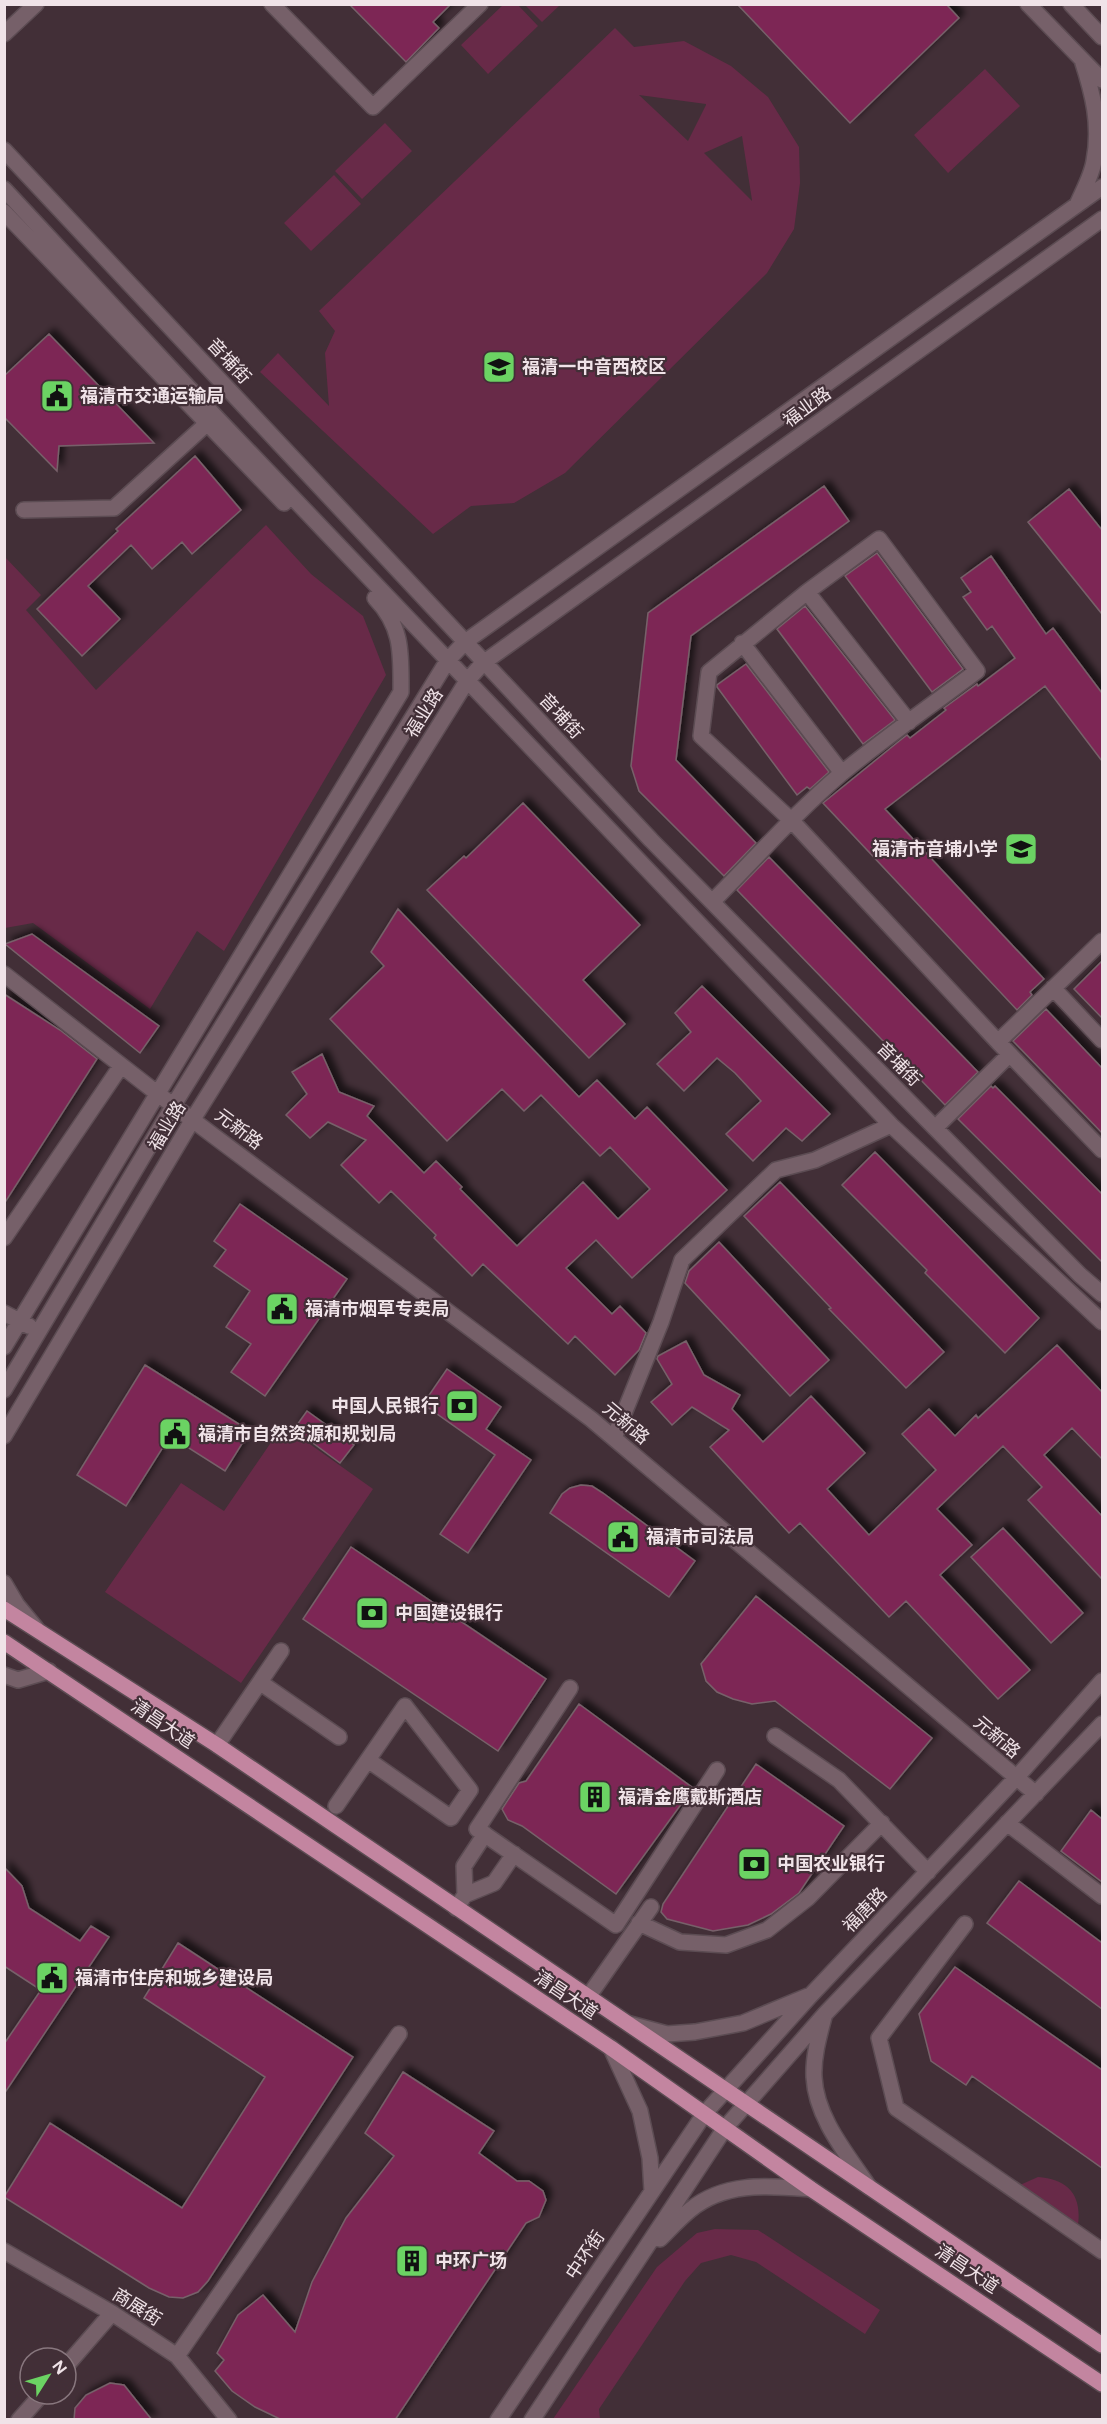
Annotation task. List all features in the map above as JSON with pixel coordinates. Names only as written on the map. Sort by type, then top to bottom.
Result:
[{"type":"main road","name":"清昌大道","points":[[4,1609],[217,1746],[1102,2345]]},
{"type":"main road","name":"清昌大道","points":[[4,1642],[611,2048],[812,2189],[1102,2384]]},
{"type":"street","points":[[4,34],[36,4]]},
{"type":"street","points":[[272,4],[373,107],[480,4]]},
{"type":"street","points":[[1028,4],[1102,80]]},
{"type":"street","points":[[1071,4],[1102,37]]},
{"type":"street","points":[[1077,205],[1094,162],[1097,113],[1093,92],[1082,60]]},
{"type":"street","name":"音埔街","points":[[4,150],[483,663],[712,902],[1102,1294]]},
{"type":"street","name":"福业路","points":[[4,1390],[173,1106],[448,660],[465,642],[1102,187]]},
{"type":"street","points":[[4,189],[387,610],[401,647],[401,692],[4,1347]]},
{"type":"street","points":[[4,212],[448,660],[891,1125],[1102,1322]]},
{"type":"street","name":"福业路","points":[[4,1436],[193,1119],[467,681],[483,663],[1100,222]]},
{"type":"street","points":[[24,510],[114,508],[211,419]]},
{"type":"street","points":[[712,902],[792,821],[842,773],[977,670],[879,539],[807,592],[709,672],[701,736],[792,821],[1009,1055],[1102,1150]]},
{"type":"street","points":[[807,592],[909,722]]},
{"type":"street","points":[[742,643],[842,773]]},
{"type":"street","points":[[998,1042],[1102,941]]},
{"type":"street","name":"元新路","points":[[4,974],[173,1106],[582,1412],[1036,1794]]},
{"type":"street","points":[[1053,988],[1102,1040]]},
{"type":"street","points":[[935,1128],[1009,1055]]},
{"type":"street","points":[[4,1238],[121,1066]]},
{"type":"street","points":[[614,1438],[682,1260],[776,1170],[815,1160],[891,1125]]},
{"type":"street","points":[[4,1313],[39,1331]]},
{"type":"street","points":[[4,1582],[17,1605],[40,1632]]},
{"type":"street","points":[[217,1746],[281,1651]]},
{"type":"street","points":[[4,1675],[18,1680],[49,1671]]},
{"type":"street","name":"福唐路","points":[[705,2114],[811,1995],[1016,1778],[1102,1681]]},
{"type":"street","points":[[261,1683],[339,1737]]},
{"type":"street","points":[[570,1688],[477,1829],[616,1925],[717,1770]]},
{"type":"street","points":[[336,1806],[405,1706],[470,1790],[451,1818],[368,1760]]},
{"type":"street","points":[[532,2420],[726,2128],[825,2014],[1102,1724]]},
{"type":"street","points":[[775,1736],[839,1780],[928,1872]]},
{"type":"street","points":[[639,1923],[680,1942],[726,1945],[767,1930],[808,1898],[882,1823]]},
{"type":"street","points":[[1007,1823],[1102,1896]]},
{"type":"street","points":[[465,1895],[464,1866],[485,1834]]},
{"type":"street","points":[[456,1908],[465,1895],[494,1883],[514,1854]]},
{"type":"street","points":[[588,1997],[651,1907]]},
{"type":"street","points":[[964,1924],[879,2038],[896,2108],[1102,2251]]},
{"type":"street","points":[[628,2024],[667,2034],[695,2032],[743,2023],[811,1995]]},
{"type":"street","points":[[825,2014],[813,2076],[819,2106],[845,2152],[871,2189]]},
{"type":"street","points":[[177,2356],[399,2034]]},
{"type":"street","points":[[611,2048],[640,2111],[650,2158],[652,2191]]},
{"type":"street","name":"中环街","points":[[498,2420],[705,2114]]},
{"type":"street","points":[[640,2258],[692,2208],[720,2192],[750,2186],[812,2189]]},
{"type":"street","name":"商展街","points":[[4,2251],[112,2313],[177,2356],[230,2420]]},
{"type":"street","points":[[78,2352],[112,2313]]},
{"type":"street","points":[[19,2420],[31,2406]]},
{"type":"shaded area","points":[[503,5],[518,5],[538,26],[488,74],[461,45]]},
{"type":"shaded area","points":[[525,5],[560,5],[542,22]]},
{"type":"shaded area","points":[[615,28],[634,47],[684,41],[731,66],[768,97],[799,147],[800,183],[794,229],[767,273],[565,473],[514,503],[471,506],[433,534],[260,372],[278,353],[329,406],[325,353],[335,331],[319,311]],"holes":[[[639,95],[706,104],[706,105],[688,141]],[[742,136],[752,200],[752,201],[704,153]]]},
{"type":"shaded area","points":[[985,69],[1020,106],[948,173],[914,135]]},
{"type":"shaded area","points":[[385,123],[412,151],[362,199],[335,171]]},
{"type":"shaded area","points":[[334,175],[361,204],[311,251],[284,223]]},
{"type":"shaded area","points":[[266,525],[311,574],[363,616],[386,675],[224,951],[197,931],[150,1009],[33,923],[5,928],[5,557],[41,595],[26,610],[96,690]]},
{"type":"shaded area","points":[[283,1425],[373,1489],[241,1683],[105,1592],[181,1483],[224,1511]]},
{"type":"shaded area","points":[[1038,2177],[1057,2181],[1071,2190],[1078,2205],[1078,2225],[1020,2185]]},
{"type":"shaded area","points":[[715,2229],[758,2230],[880,2310],[865,2334],[756,2262],[731,2255],[701,2263],[685,2281],[599,2409],[600,2419],[553,2419],[657,2267],[697,2233]]},
{"type":"building","points":[[349,4],[451,4],[433,22],[439,28],[406,62]]},
{"type":"building","points":[[737,4],[946,4],[959,18],[850,123]]},
{"type":"building","name":"福清市交通运输局","points":[[49,334],[154,443],[59,446],[57,471],[4,417],[4,376]]},
{"type":"building","points":[[195,456],[241,510],[192,554],[182,542],[152,569],[131,545],[88,586],[120,619],[82,656],[37,609],[118,531],[116,529]]},
{"type":"building","points":[[824,486],[849,521],[691,636],[676,760],[756,843],[724,876],[639,791],[631,766],[648,613]]},
{"type":"building","points":[[1069,489],[1102,530],[1102,614],[1028,522]]},
{"type":"building","points":[[877,553],[963,669],[932,692],[845,576]]},
{"type":"building","points":[[991,556],[1046,634],[1053,628],[1102,693],[1102,761],[1045,686],[885,809],[1044,979],[1030,992],[1032,995],[1017,1010],[823,803],[907,735],[910,738],[946,710],[944,708],[1015,658],[992,626],[987,630],[963,597],[971,592],[961,578]]},
{"type":"building","points":[[805,606],[895,720],[863,744],[777,629]]},
{"type":"building","points":[[746,664],[829,772],[810,789],[807,787],[797,795],[717,687]]},
{"type":"building","points":[[523,803],[640,925],[583,980],[625,1024],[589,1058],[427,890],[464,856],[466,858]]},
{"type":"building","points":[[769,857],[978,1072],[945,1105],[737,890]]},
{"type":"building","points":[[398,909],[579,1097],[597,1080],[635,1119],[647,1107],[727,1190],[632,1278],[596,1240],[566,1268],[612,1314],[620,1306],[646,1333],[639,1350],[615,1375],[575,1336],[568,1344],[483,1264],[472,1276],[434,1238],[436,1235],[391,1191],[379,1203],[341,1165],[366,1140],[328,1122],[310,1138],[286,1115],[307,1094],[292,1072],[322,1054],[339,1092],[374,1106],[367,1116],[424,1173],[436,1161],[462,1187],[460,1189],[517,1246],[583,1182],[618,1219],[650,1189],[610,1147],[600,1156],[541,1095],[524,1111],[502,1089],[447,1141],[330,1019],[384,966],[371,952]]},
{"type":"building","points":[[32,934],[159,1026],[140,1053],[5,944]]},
{"type":"building","points":[[1102,961],[1102,1018],[1074,989]]},
{"type":"building","points":[[702,986],[830,1114],[802,1141],[786,1128],[753,1161],[726,1134],[761,1101],[735,1073],[717,1058],[684,1091],[657,1064],[691,1032],[675,1013]]},
{"type":"building","points":[[4,994],[60,1030],[97,1059],[4,1204]]},
{"type":"building","points":[[1046,1009],[1102,1068],[1102,1133],[1013,1041]]},
{"type":"building","points":[[991,1086],[993,1088],[995,1086],[1102,1194],[1102,1262],[958,1119]]},
{"type":"building","points":[[875,1152],[1039,1318],[1005,1353],[925,1273],[927,1270],[842,1185]]},
{"type":"building","points":[[780,1182],[944,1352],[906,1388],[829,1309],[831,1308],[744,1216]]},
{"type":"building","name":"福清市烟草专卖局","points":[[240,1204],[347,1279],[265,1396],[231,1372],[251,1344],[226,1327],[250,1291],[214,1266],[226,1250],[214,1241]]},
{"type":"building","points":[[719,1242],[829,1360],[790,1396],[685,1283],[689,1271]]},
{"type":"building","points":[[686,1341],[704,1375],[740,1395],[732,1409],[763,1442],[811,1396],[865,1453],[827,1489],[869,1535],[936,1470],[902,1434],[929,1409],[955,1436],[976,1415],[978,1418],[1057,1345],[1102,1392],[1102,1459],[1072,1428],[1044,1455],[1102,1516],[1102,1579],[1028,1500],[1042,1487],[1003,1446],[937,1509],[972,1545],[940,1575],[1030,1670],[998,1699],[906,1601],[889,1617],[800,1523],[789,1533],[710,1447],[729,1430],[692,1407],[672,1425],[651,1402],[672,1384],[657,1359],[658,1356]]},
{"type":"building","name":"福清市自然资源和规划局","points":[[145,1365],[250,1431],[225,1471],[170,1436],[126,1506],[77,1475]]},
{"type":"building","points":[[447,1369],[501,1407],[486,1429],[531,1460],[468,1553],[440,1534],[495,1455],[423,1404]]},
{"type":"building","points":[[307,1411],[354,1445],[340,1463],[294,1429]]},
{"type":"building","name":"福清市司法局","points":[[581,1485],[592,1486],[603,1493],[695,1561],[669,1597],[550,1513],[562,1494],[570,1488]]},
{"type":"building","points":[[1003,1528],[1083,1613],[1051,1643],[971,1557]]},
{"type":"building","points":[[351,1547],[546,1679],[498,1751],[303,1619]]},
{"type":"building","points":[[756,1596],[932,1738],[890,1789],[775,1701],[752,1704],[733,1699],[717,1692],[706,1681],[701,1664]]},
{"type":"building","name":"福清金鹰戴斯酒店","points":[[579,1704],[693,1788],[616,1894],[522,1826],[508,1820],[502,1809],[519,1783],[526,1781]]},
{"type":"building","name":"中国农业银行","points":[[756,1764],[844,1826],[799,1893],[771,1914],[748,1925],[713,1931],[667,1919],[661,1912],[663,1904]]},
{"type":"building","points":[[1091,1810],[1102,1819],[1102,1882],[1061,1851]]},
{"type":"building","name":"福清市住房和城乡建设局","points":[[4,1867],[22,1886],[29,1908],[80,1941],[91,1926],[109,1937],[4,2094],[4,2044],[41,1990],[4,1966]]},
{"type":"building","points":[[1019,1881],[1102,1943],[1102,2009],[987,1923]]},
{"type":"building","points":[[178,1943],[353,2057],[208,2281],[198,2292],[183,2298],[169,2297],[149,2288],[4,2197],[50,2123],[182,2208],[265,2077],[144,1998]]},
{"type":"building","points":[[955,1967],[1102,2070],[1102,2168],[972,2076],[966,2085],[931,2061],[919,2014]]},
{"type":"building","name":"中环广场","points":[[403,2072],[494,2131],[479,2153],[517,2181],[529,2181],[543,2191],[546,2200],[539,2217],[526,2223],[395,2420],[282,2420],[255,2407],[232,2391],[215,2371],[224,2360],[217,2353],[238,2315],[263,2295],[295,2332],[312,2282],[346,2218],[394,2156],[365,2133]]},
{"type":"building","points":[[110,2383],[124,2385],[152,2420],[74,2420],[75,2408],[86,2395]]},
{"type":"place","name":"福清一中音西校区","points":[[499,367]]},
{"type":"place","name":"福清市交通运输局","points":[[57,396]]},
{"type":"place","name":"福清市音埔小学","points":[[1021,849]]},
{"type":"place","name":"福清市烟草专卖局","points":[[282,1309]]},
{"type":"place","name":"中国人民银行","points":[[462,1406]]},
{"type":"place","name":"福清市自然资源和规划局","points":[[175,1434]]},
{"type":"place","name":"福清市司法局","points":[[623,1537]]},
{"type":"place","name":"中国建设银行","points":[[372,1613]]},
{"type":"place","name":"福清金鹰戴斯酒店","points":[[595,1797]]},
{"type":"place","name":"中国农业银行","points":[[754,1864]]},
{"type":"place","name":"福清市住房和城乡建设局","points":[[52,1978]]},
{"type":"place","name":"中环广场","points":[[412,2261]]}]
